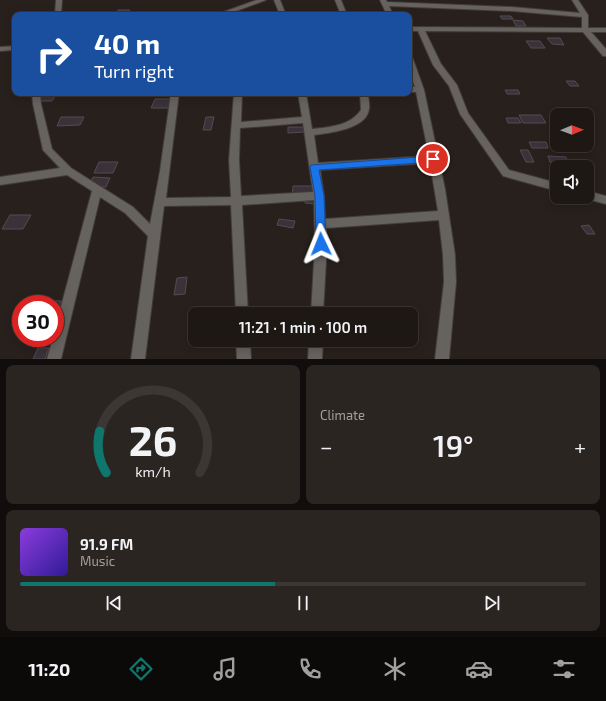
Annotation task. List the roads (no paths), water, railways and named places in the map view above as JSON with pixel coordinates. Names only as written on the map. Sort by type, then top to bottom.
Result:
[{"type":"street","points":[[58,12],[59,0]]},
{"type":"street","points":[[229,12],[263,0]]},
{"type":"street","points":[[277,0],[282,12]]},
{"type":"street","points":[[338,0],[343,12]]},
{"type":"street","points":[[575,0],[585,14],[585,30],[606,54]]},
{"type":"street","points":[[389,12],[384,2],[585,14]]},
{"type":"street","points":[[412,29],[606,30]]},
{"type":"street","points":[[421,29],[437,65],[453,85],[464,114],[506,173],[550,185]]},
{"type":"street","points":[[0,49],[12,48]]},
{"type":"street","points":[[412,78],[440,189],[449,255],[450,282],[442,359]]},
{"type":"street","points":[[36,96],[48,150],[68,171],[129,210],[154,235]]},
{"type":"street","points":[[138,359],[154,235],[166,171],[175,96]]},
{"type":"street","points":[[238,96],[234,160],[242,307]]},
{"type":"street","points":[[302,96],[319,196],[321,224],[317,307]]},
{"type":"street","points":[[308,133],[342,128],[360,118],[365,110],[364,96]]},
{"type":"street","points":[[235,126],[306,120]]},
{"type":"street","points":[[314,167],[433,159]]},
{"type":"street","points":[[0,181],[68,171]]},
{"type":"street","points":[[54,359],[97,190]]},
{"type":"street","points":[[160,202],[235,201],[319,196]]},
{"type":"street","points":[[594,197],[606,200]]},
{"type":"street","points":[[321,224],[443,215]]},
{"type":"street","points":[[243,347],[244,359]]},
{"type":"street","points":[[315,359],[316,347]]}]
